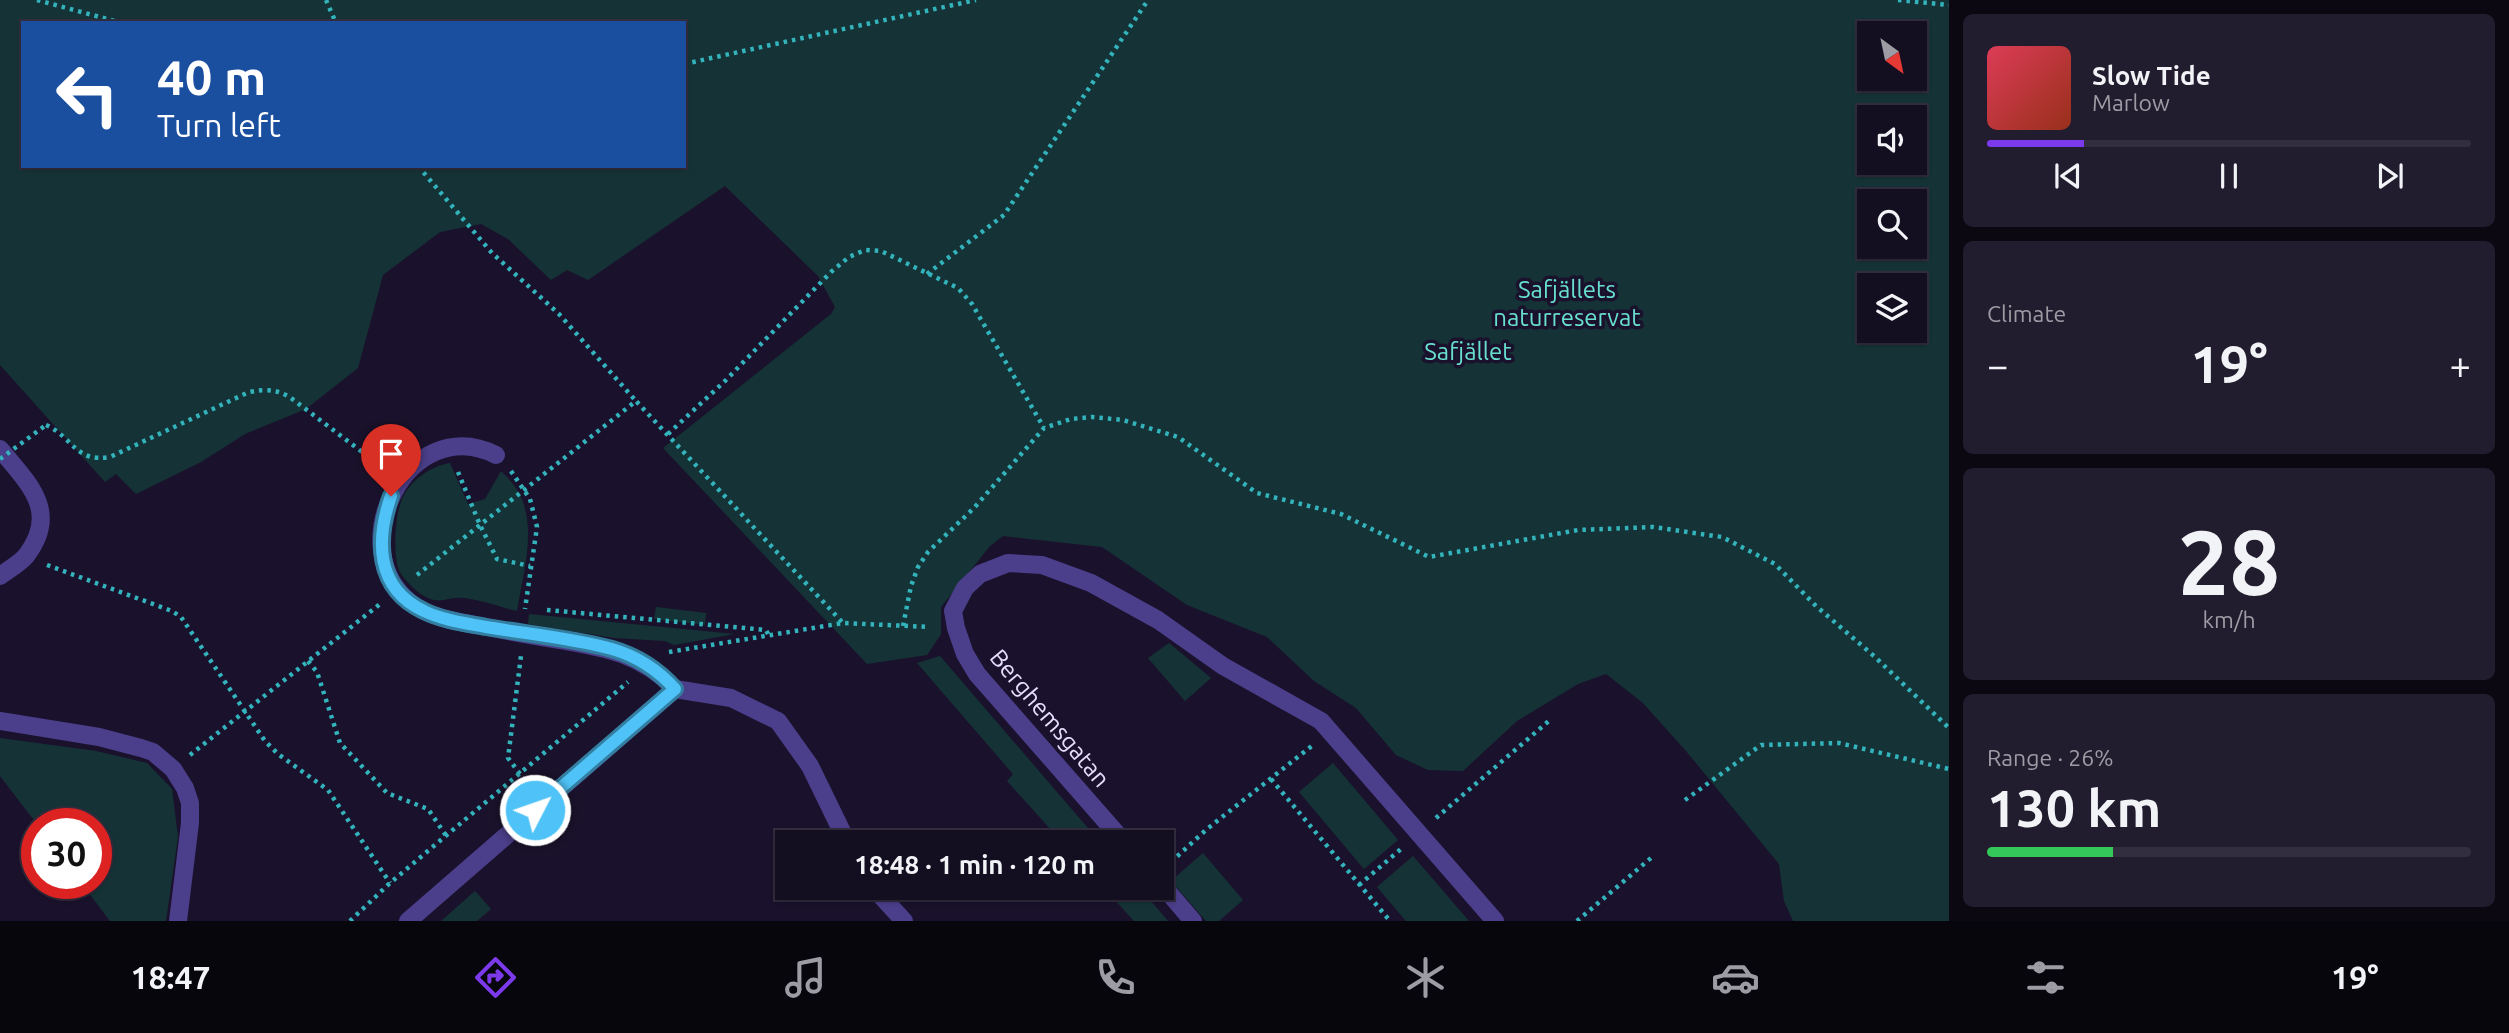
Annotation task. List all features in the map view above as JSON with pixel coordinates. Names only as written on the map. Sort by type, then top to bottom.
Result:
[{"type":"street","points":[[496,455],[470,446],[456,445],[428,455],[399,481],[389,503],[381,532],[382,558],[397,590],[424,611],[452,620],[613,649],[649,666],[675,689],[731,698],[778,720],[810,766],[841,830]]},
{"type":"street","points":[[0,449],[30,485],[41,506],[42,527],[25,557],[0,576]]},
{"type":"street","name":"Berghemsgatan","points":[[1114,830],[977,674],[965,654],[953,611],[965,588],[981,574],[1009,563],[1042,565],[1091,583],[1158,620],[1223,666],[1321,721],[1331,731]]},
{"type":"street","points":[[408,921],[675,689]]},
{"type":"street","points":[[0,721],[99,737],[141,748],[153,752],[173,769],[185,788],[190,803],[178,921]]},
{"type":"street","points":[[1331,731],[1495,921]]},
{"type":"street","points":[[1174,899],[1193,921]]},
{"type":"street","points":[[885,900],[904,921]]},
{"type":"path","points":[[37,0],[115,21]]},
{"type":"path","points":[[326,0],[336,21]]},
{"type":"path","points":[[686,64],[976,0]]},
{"type":"path","points":[[926,274],[1004,215],[1148,0]]},
{"type":"path","points":[[1898,0],[1949,5]]},
{"type":"path","points":[[420,168],[492,253],[559,314],[636,401],[843,623]]},
{"type":"path","points":[[668,434],[725,381],[831,272],[849,257],[865,250],[881,251],[958,288],[972,304],[1044,428]]},
{"type":"path","points":[[0,459],[46,425],[84,456],[98,459],[110,457],[249,392],[265,389],[280,391],[399,481]]},
{"type":"path","points":[[173,769],[636,401]]},
{"type":"path","points":[[350,921],[390,883],[649,666],[670,652],[843,623],[903,626],[911,586],[918,567],[928,552],[974,508],[1044,428],[1091,416],[1123,420],[1178,437],[1257,493],[1341,514],[1429,557],[1578,530],[1653,527],[1722,537],[1775,564],[1816,606],[1874,656],[1949,728]]},
{"type":"path","points":[[448,448],[497,559],[530,566]]},
{"type":"path","points":[[520,482],[530,499],[537,527],[522,634]]},
{"type":"path","points":[[25,557],[172,611],[181,617],[265,741],[278,754],[328,790],[390,883]]},
{"type":"path","points":[[525,608],[766,630],[769,636]]},
{"type":"path","points":[[308,660],[317,672],[340,743],[387,793],[428,809],[447,837]]},
{"type":"path","points":[[519,671],[508,758],[520,774]]},
{"type":"path","points":[[1359,885],[1549,720]]},
{"type":"path","points":[[1174,860],[1331,731]]},
{"type":"path","points":[[1685,800],[1761,745],[1839,743],[1949,769]]},
{"type":"path","points":[[1271,779],[1390,921]]},
{"type":"path","points":[[1577,921],[1651,858]]},
{"type":"green space","name":"Safjället","points":[[0,0],[1949,0],[1949,921],[1793,921],[1784,901],[1779,864],[1643,703],[1606,674],[1578,684],[1517,721],[1463,771],[1428,770],[1396,755],[1356,708],[1314,681],[1267,637],[1187,605],[1102,547],[1003,536],[990,546],[941,607],[941,634],[927,655],[867,664],[663,448],[831,314],[835,307],[818,276],[725,186],[588,280],[567,270],[551,280],[508,239],[481,224],[440,232],[383,275],[358,368],[306,409],[245,434],[201,462],[136,494],[116,474],[105,482],[0,365]]},
{"type":"green space","points":[[450,463],[468,504],[485,499],[501,471],[523,502],[528,532],[517,611],[464,598],[437,600],[426,597],[400,572],[396,556],[396,534],[403,497],[422,475]]},
{"type":"green space","points":[[656,607],[706,613],[705,625],[654,619]]},
{"type":"green space","points":[[529,614],[735,634],[674,645],[665,641],[614,638],[528,624]]},
{"type":"green space","points":[[1169,643],[1211,678],[1185,701],[1148,658]]},
{"type":"green space","points":[[940,656],[1090,830],[1051,830],[1007,781],[1013,774],[917,663]]},
{"type":"green space","points":[[0,738],[96,751],[147,763],[172,789],[178,837],[166,921],[110,921],[93,899],[112,899],[112,808],[25,808],[0,776]]},
{"type":"green space","points":[[1333,763],[1398,840],[1364,869],[1299,792]]},
{"type":"green space","points":[[1203,853],[1243,900],[1219,921],[1206,921],[1174,884],[1174,878]]},
{"type":"green space","points":[[1413,856],[1469,921],[1406,921],[1377,887]]},
{"type":"green space","points":[[475,891],[491,909],[477,921],[441,921]]},
{"type":"green space","points":[[1115,900],[1150,900],[1168,921],[1134,921]]},
{"type":"route","points":[[391,496],[381,532],[382,558],[395,587],[410,602],[424,611],[452,620],[613,649],[649,666],[675,689],[535,810]]},
{"type":"park label","name":"Safjällets naturreservat","points":[[1567,303]]}]
